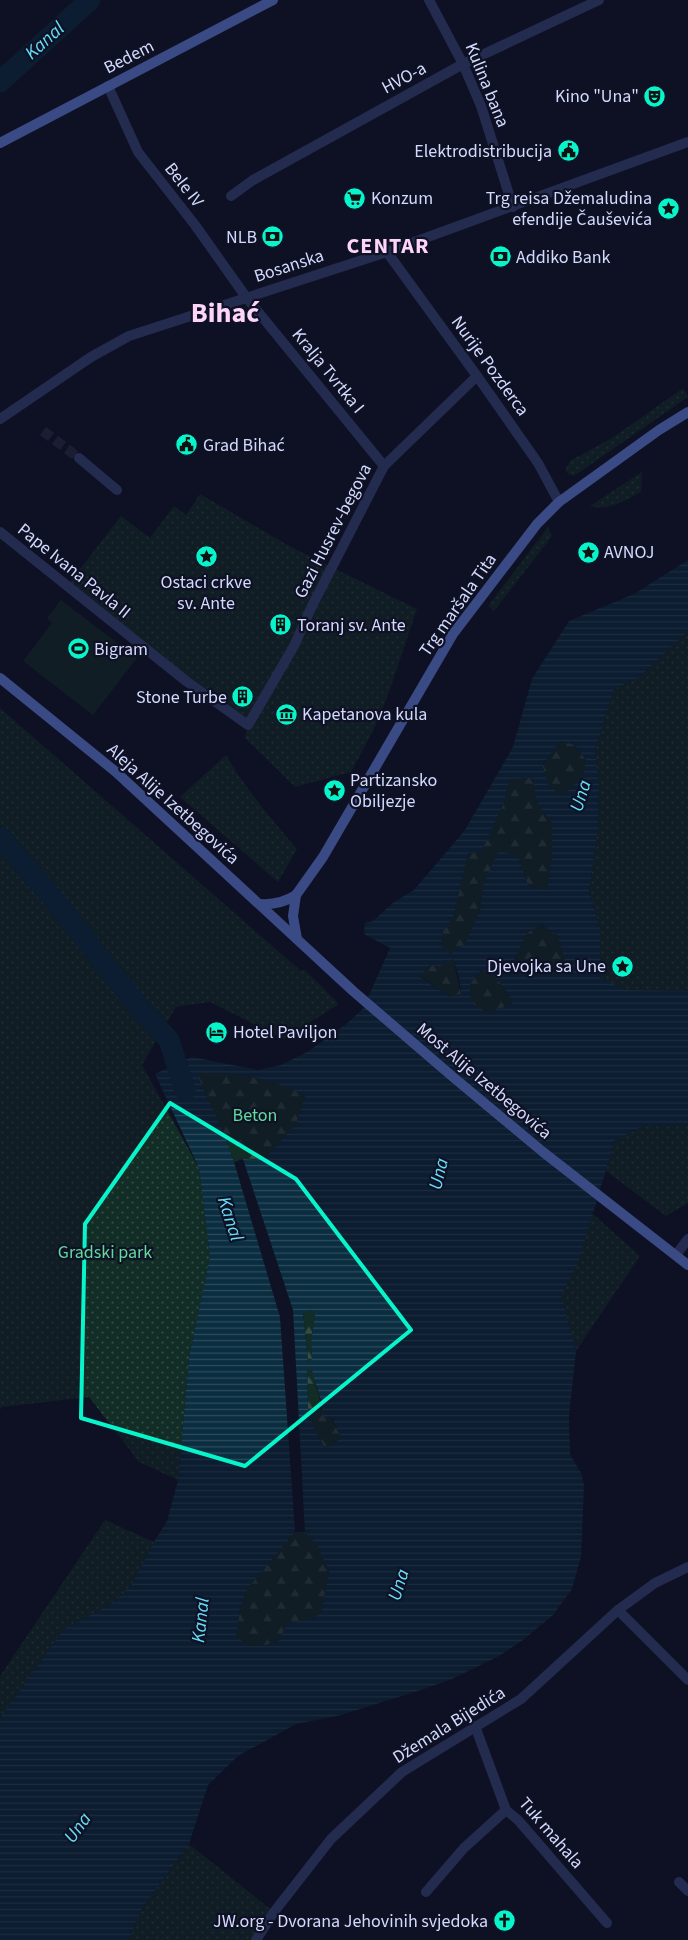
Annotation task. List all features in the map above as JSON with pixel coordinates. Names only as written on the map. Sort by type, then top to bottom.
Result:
[{"type":"main road","name":"Bedem","points":[[0,143],[274,0]]},
{"type":"main road","name":"Trg maršala Tita","points":[[297,940],[293,916],[296,895],[323,857],[453,634],[537,524],[559,502],[659,430],[688,412]]},
{"type":"main road","name":"Aleja Alije Izetbegovića","points":[[0,678],[116,772],[319,960]]},
{"type":"main road","points":[[260,904],[287,901],[296,895]]},
{"type":"main road","name":"Most Alije Izetbegovića","points":[[319,960],[453,1078],[543,1152],[688,1265]]},
{"type":"street","name":"Kulina bana","points":[[429,0],[463,64],[481,106],[514,207]]},
{"type":"street","name":"HVO-a","points":[[231,196],[253,180],[463,64],[599,0]]},
{"type":"street","name":"Bele IV","points":[[108,86],[138,152],[195,225],[246,297]]},
{"type":"street","name":"Bosanska","points":[[0,419],[91,357],[129,336],[387,252],[688,142]]},
{"type":"street","name":"Nurije Pozderca","points":[[387,252],[538,463],[559,502]]},
{"type":"street","name":"Kralja Tvrtka I","points":[[246,297],[325,389],[384,466]]},
{"type":"street","name":"Gazi Husrev-begova","points":[[248,725],[294,646],[311,608],[384,466],[477,376]]},
{"type":"street","points":[[79,458],[117,490]]},
{"type":"street","name":"Pape Ivana Pavla II","points":[[0,532],[186,681],[248,725]]},
{"type":"street","points":[[676,1255],[688,1238]]},
{"type":"street","name":"Džemala Bijedića","points":[[256,1940],[274,1912],[331,1839],[402,1772],[521,1699],[618,1610],[655,1583],[688,1566]]},
{"type":"street","points":[[618,1610],[688,1680]]},
{"type":"street","name":"Tuk mahala","points":[[475,1726],[506,1810],[518,1820],[607,1923]]},
{"type":"street","points":[[426,1892],[464,1848],[506,1810]]},
{"type":"street","points":[[679,1882],[688,1891]]},
{"type":"highlighted area","points":[[170,1103],[296,1179],[411,1330],[245,1466],[81,1418],[85,1224]]},
{"type":"green space","points":[[682,389],[688,397],[574,476],[568,474],[565,470],[570,461],[612,438]]},
{"type":"green space","points":[[642,472],[641,492],[623,502],[610,506],[590,506]]},
{"type":"green space","points":[[200,494],[291,547],[417,609],[375,727],[351,772],[295,787],[245,738],[248,725],[67,586],[121,516],[150,538],[174,506],[186,515]]},
{"type":"green space","points":[[548,527],[552,536],[494,611],[488,606]]},
{"type":"green space","name":"Bigram","points":[[61,600],[137,658],[93,715],[23,661],[52,623],[47,618]]},
{"type":"green space","points":[[688,631],[688,991],[626,990],[600,979],[600,928],[589,890],[598,829],[599,784],[595,750],[614,689],[641,676]]},
{"type":"green space","name":"Gradski park","points":[[0,708],[301,971],[304,969],[339,1004],[284,1039],[210,1002],[176,1007],[142,1065],[199,1168],[210,1257],[189,1357],[178,1480],[139,1462],[89,1397],[2,1407],[0,1410]]},
{"type":"green space","points":[[561,741],[575,745],[586,760],[582,778],[562,796],[549,786],[542,765]]},
{"type":"green space","points":[[226,755],[259,804],[297,849],[278,882],[180,797]]},
{"type":"green space","points":[[532,778],[538,805],[552,823],[552,856],[547,890],[528,886],[519,858],[483,885],[480,910],[465,944],[450,954],[441,947],[443,931],[453,918],[468,852],[481,852],[504,803],[509,779]]},
{"type":"green space","points":[[540,925],[557,935],[568,970],[523,976],[511,968],[527,933]]},
{"type":"green space","points":[[453,959],[461,994],[450,997],[420,976],[430,965]]},
{"type":"green space","points":[[481,970],[497,979],[513,1005],[487,1012],[471,1003],[470,984]]},
{"type":"green space","name":"Beton","points":[[200,1073],[254,1077],[280,1085],[305,1096],[296,1124],[268,1155],[257,1160],[243,1159],[234,1162],[223,1131],[197,1075]]},
{"type":"green space","points":[[688,1125],[688,1203],[666,1216],[606,1171],[615,1140],[644,1126]]},
{"type":"green space","points":[[592,1213],[640,1256],[576,1351],[561,1295],[577,1266]]},
{"type":"green space","points":[[311,1310],[315,1315],[311,1342],[312,1359],[308,1362],[303,1312]]},
{"type":"green space","points":[[307,1368],[312,1370],[321,1408],[331,1418],[341,1437],[332,1446],[324,1447],[313,1426],[308,1408]]},
{"type":"green space","points":[[105,1520],[154,1542],[131,1586],[113,1603],[63,1630],[0,1718],[0,1676]]},
{"type":"green space","points":[[295,1532],[305,1532],[317,1544],[329,1571],[321,1614],[306,1620],[287,1623],[280,1641],[265,1645],[246,1646],[236,1638],[240,1609],[247,1589]]},
{"type":"green space","points":[[189,1844],[274,1912],[256,1940],[129,1940],[142,1908]]},
{"type":"water","name":"Una","points":[[688,560],[688,631],[641,676],[614,689],[595,750],[599,784],[598,829],[589,890],[600,928],[600,978],[626,990],[688,991],[688,1125],[644,1126],[615,1140],[577,1266],[561,1295],[576,1351],[569,1417],[570,1454],[581,1473],[584,1485],[581,1557],[572,1589],[553,1615],[523,1640],[499,1656],[452,1679],[424,1689],[341,1715],[296,1724],[238,1756],[208,1785],[189,1844],[142,1908],[129,1940],[0,1940],[0,1718],[63,1630],[113,1603],[131,1586],[167,1521],[178,1480],[189,1357],[210,1257],[199,1168],[155,1074],[192,1057],[258,1070],[281,1065],[309,1051],[345,1025],[363,1009],[390,948],[364,934],[365,923],[373,921],[394,902],[414,890],[465,830],[513,747],[532,679],[569,621],[634,594]],"holes":[[[561,741],[575,745],[586,760],[582,778],[562,796],[549,786],[542,765]],[[532,778],[538,805],[552,823],[552,856],[547,890],[528,886],[519,858],[499,850],[483,885],[480,910],[465,944],[450,954],[441,946],[443,931],[453,918],[468,853],[481,852],[504,803],[509,779]],[[541,925],[557,935],[568,970],[524,976],[511,967],[527,933]],[[453,959],[459,977],[461,994],[450,997],[420,977],[430,965],[440,966]],[[481,970],[497,979],[513,1005],[487,1012],[471,1003],[470,984]],[[200,1073],[254,1077],[280,1085],[305,1096],[296,1124],[268,1155],[256,1160],[243,1159],[293,1310],[305,1532],[317,1545],[329,1571],[321,1614],[306,1620],[287,1623],[279,1641],[265,1645],[247,1646],[236,1638],[240,1609],[247,1589],[295,1532],[280,1317],[223,1131],[197,1075]],[[311,1310],[315,1315],[311,1342],[312,1359],[308,1362],[303,1313]],[[307,1369],[312,1370],[325,1418],[332,1418],[341,1437],[332,1446],[324,1447],[313,1426],[308,1408]]]},
{"type":"waterway","name":"Kanal","points":[[0,82],[90,0]]},
{"type":"waterway","name":"Kanal","points":[[0,837],[51,896],[142,1011],[169,1040],[185,1090]]},
{"type":"tunnel","points":[[43,431],[79,458]]},
{"type":"place","name":"Kino \"Una\"","points":[[655,96]]},
{"type":"place","name":"Elektrodistribucija","points":[[568,151]]},
{"type":"place","name":"Konzum","points":[[355,198]]},
{"type":"place","name":"Trg reisa Džemaludina efendije Čauševića","points":[[668,208]]},
{"type":"place","name":"NLB","points":[[273,237]]},
{"type":"place","name":"Addiko Bank","points":[[500,257]]},
{"type":"place","name":"Grad Bihać","points":[[187,445]]},
{"type":"place","name":"AVNOJ","points":[[588,552]]},
{"type":"place","name":"Ostaci crkve sv. Ante","points":[[206,557]]},
{"type":"place","name":"Toranj sv. Ante","points":[[281,625]]},
{"type":"place","name":"Bigram","points":[[78,649]]},
{"type":"place","name":"Stone Turbe","points":[[243,697]]},
{"type":"place","name":"Kapetanova kula","points":[[286,714]]},
{"type":"place","name":"Partizansko Obiljezje","points":[[334,790]]},
{"type":"place","name":"Djevojka sa Une","points":[[622,966]]},
{"type":"place","name":"Hotel Paviljon","points":[[217,1032]]},
{"type":"place","name":"JW.org - Dvorana Jehovinih svjedoka","points":[[504,1921]]},
{"type":"district","name":"CENTAR","points":[[388,246]]},
{"type":"district","name":"Bihać","points":[[225,313]]}]
